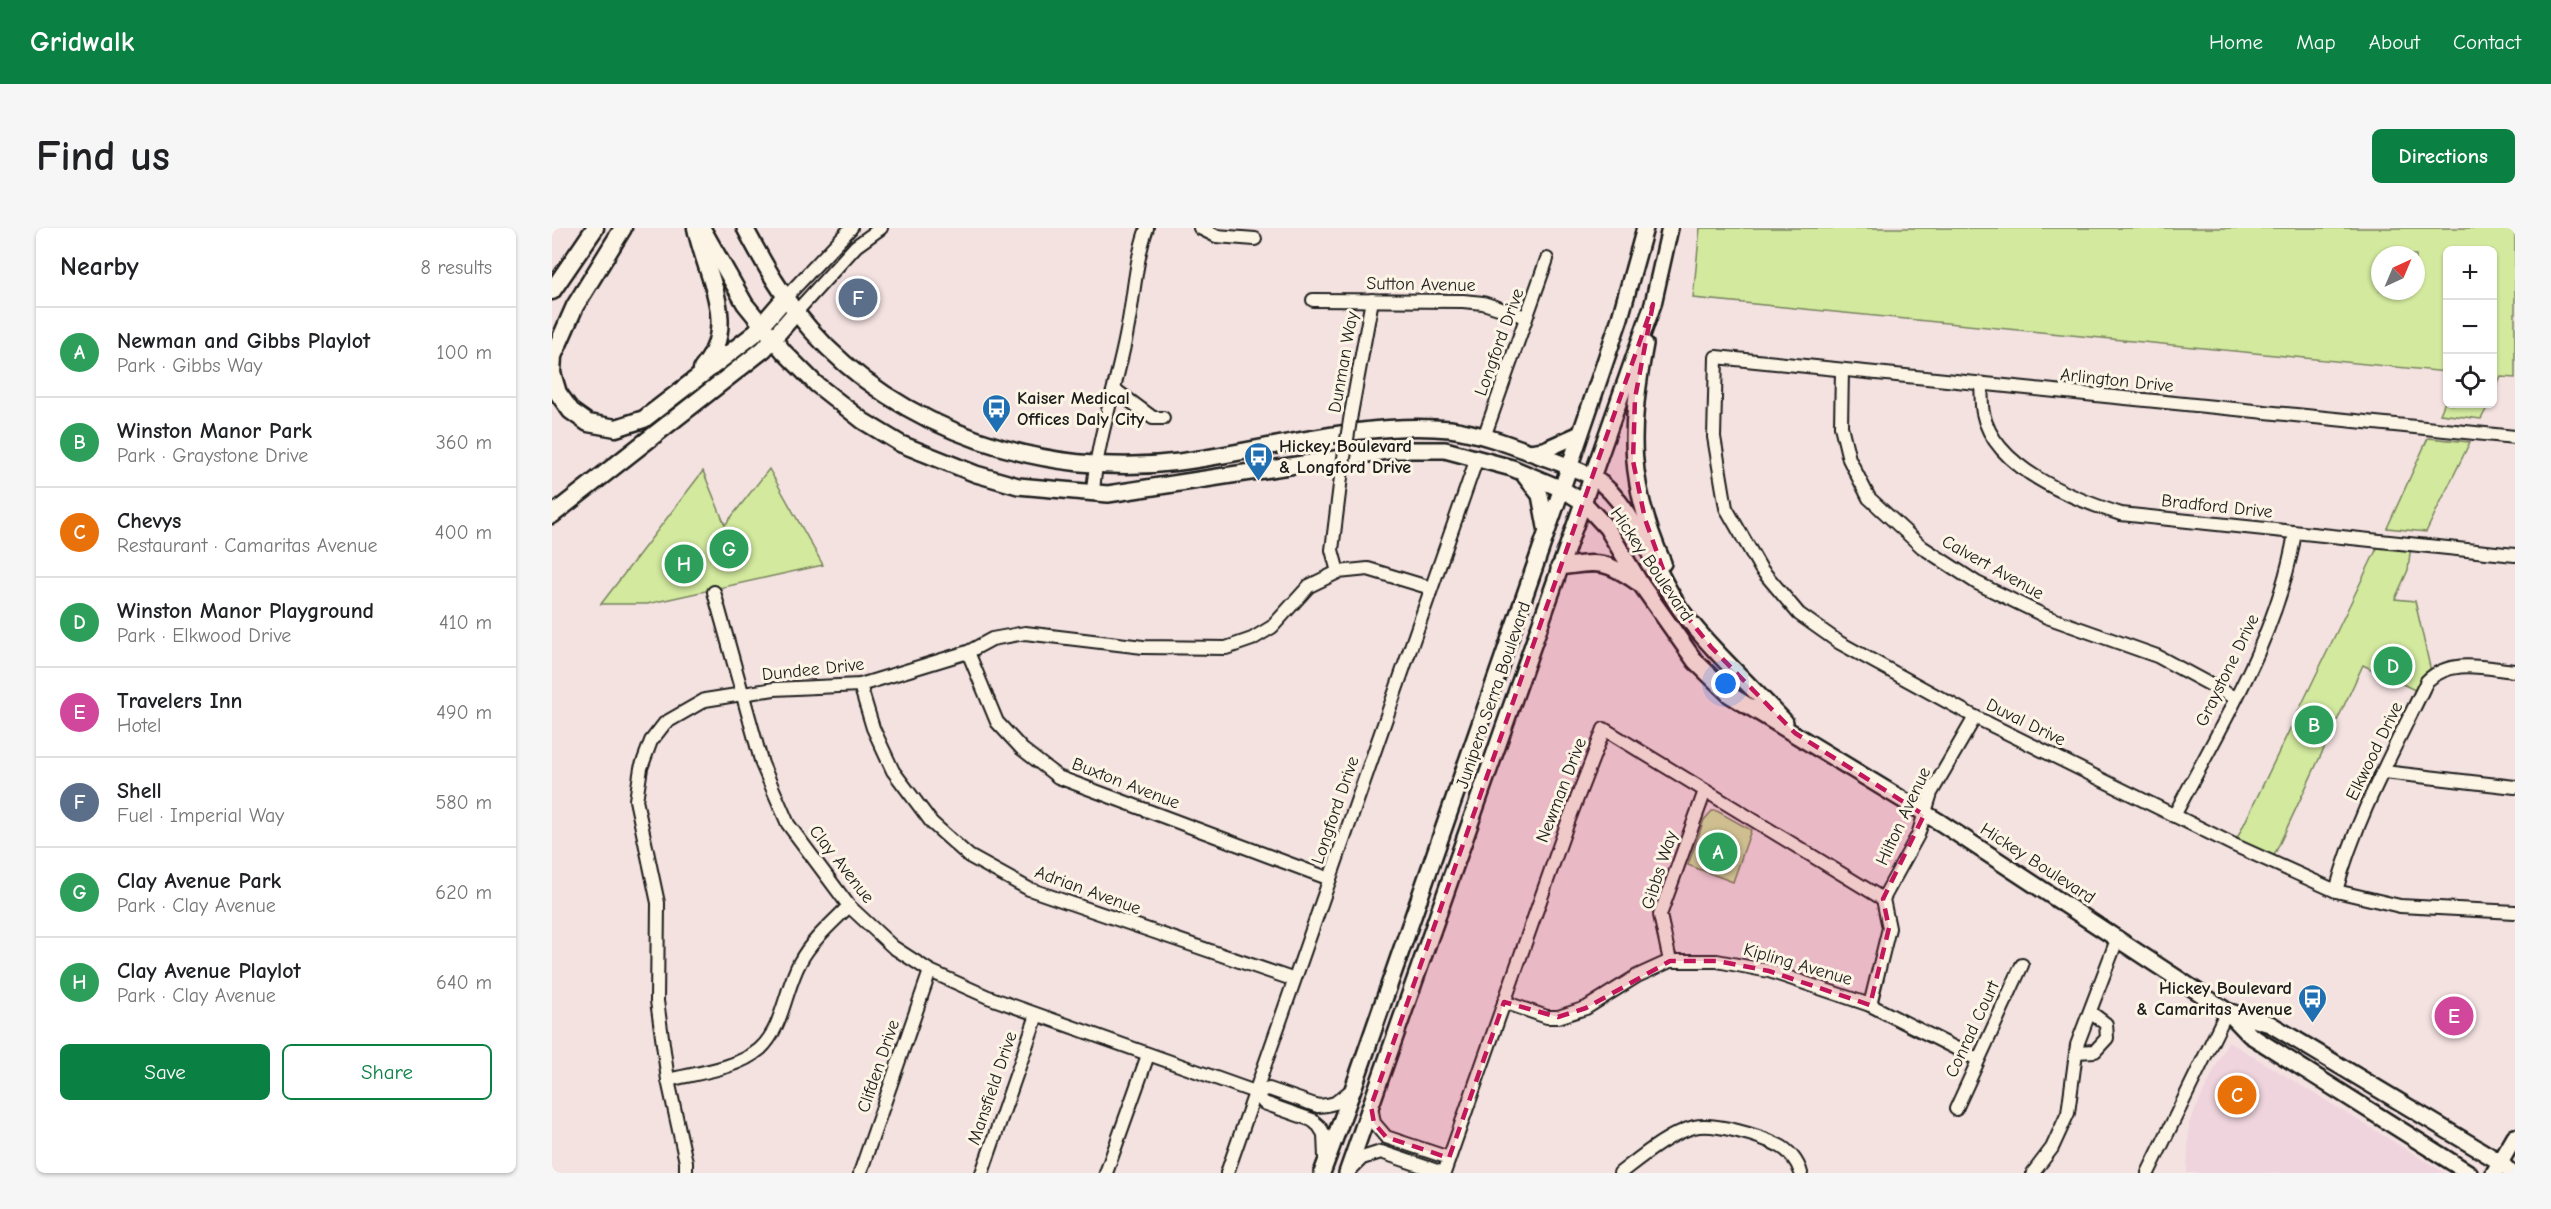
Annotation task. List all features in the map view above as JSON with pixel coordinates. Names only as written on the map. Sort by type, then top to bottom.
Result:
[{"type":"highway","points":[[552,291],[595,228]]},
{"type":"highway","points":[[623,228],[597,269],[558,342],[552,364],[558,393],[571,411],[588,423],[616,428],[644,418],[762,326],[785,298]]},
{"type":"highway","points":[[686,386],[711,357],[721,325],[717,301],[696,228]]},
{"type":"highway","points":[[552,515],[773,340],[796,312]]},
{"type":"main road","name":"Hickey Boulevard","points":[[702,228],[738,294],[773,340],[808,377],[869,425],[912,449],[951,466],[1018,486],[1108,494],[1393,450],[1445,450],[1521,472],[1562,489],[1583,502],[1607,528],[1642,586],[1711,680],[1748,707],[1795,733],[2118,938],[2227,1011],[2250,1035],[2469,1173]]},
{"type":"main road","name":"Hickey Boulevard","points":[[745,228],[785,298],[851,368],[900,403],[937,423],[986,443],[1028,455],[1095,464],[1149,465],[1399,428],[1455,430],[1530,452],[1592,477],[1621,507],[1674,600],[1711,646],[1795,733]]},
{"type":"main road","name":"Junipero Serra Boulevard","points":[[1323,1168],[1353,1089],[1562,489],[1616,328],[1645,228]]},
{"type":"main road","name":"Junipero Serra Boulevard","points":[[1348,1172],[1653,304],[1670,228]]},
{"type":"main road","points":[[1653,304],[1635,398],[1633,461],[1645,519],[1668,575],[1674,600]]},
{"type":"main road","points":[[1530,452],[1544,450],[1580,434]]},
{"type":"main road","points":[[1521,472],[1540,495],[1547,531]]},
{"type":"main road","points":[[1559,567],[1605,564],[1642,586]]},
{"type":"main road","name":"Hickey Boulevard","points":[[2227,1011],[2270,1023],[2502,1169]]},
{"type":"main road","points":[[2502,1169],[2515,1137]]},
{"type":"street","points":[[785,298],[851,228]]},
{"type":"street","points":[[796,312],[855,246],[881,228]]},
{"type":"street","points":[[1093,492],[1095,464],[1128,331],[1139,252],[1147,228]]},
{"type":"street","points":[[1200,228],[1216,236],[1255,239]]},
{"type":"street","name":"Longford Drive","points":[[1484,437],[1547,259]]},
{"type":"street","name":"Sutton Avenue","points":[[1313,300],[1483,303],[1526,317]]},
{"type":"street","name":"Dunman Way","points":[[1338,572],[1332,550],[1341,477],[1372,300]]},
{"type":"street","name":"Arlington Drive","points":[[1716,357],[2515,437]]},
{"type":"street","name":"Duval Drive","points":[[1716,357],[1714,437],[1726,508],[1761,569],[1799,614],[1824,632],[1975,717],[2174,816],[2336,891],[2400,906],[2515,912]]},
{"type":"street","name":"Calvert Avenue","points":[[1842,370],[1841,426],[1849,459],[1869,498],[1922,547],[1977,583],[2047,618],[2157,656],[2235,698]]},
{"type":"street","name":"Bradford Drive","points":[[1981,385],[1983,414],[1993,437],[2029,473],[2080,501],[2121,514],[2515,555]]},
{"type":"street","points":[[1114,389],[1153,418],[1163,418]]},
{"type":"street","name":"Longford Drive","points":[[1227,1173],[1292,979],[1330,879],[1477,458]]},
{"type":"street","name":"Graystone Drive","points":[[2174,816],[2259,652],[2288,572],[2295,533]]},
{"type":"street","name":"Dundee Drive","points":[[686,1173],[686,1162],[668,1080],[657,1001],[658,903],[636,800],[641,768],[651,741],[665,723],[705,700],[774,689],[860,685],[968,652],[992,639],[1025,633],[1143,647],[1184,650],[1226,648],[1252,639],[1272,627],[1309,586],[1338,572],[1368,569],[1431,588]]},
{"type":"street","name":"Clay Avenue","points":[[714,592],[762,764],[788,824],[849,906],[893,947],[930,971],[988,997],[1255,1092],[1269,1089],[1318,1106],[1327,1106],[1335,1103],[1353,1089]]},
{"type":"street","name":"Buxton Avenue","points":[[968,652],[997,722],[1022,749],[1058,777],[1330,879]]},
{"type":"street","name":"Elkwood Drive","points":[[2336,891],[2346,855],[2427,681],[2438,670],[2453,666],[2515,671]]},
{"type":"street","name":"Adrian Avenue","points":[[860,685],[873,728],[892,771],[932,823],[969,856],[1029,890],[1292,979]]},
{"type":"street","name":"Hilton Avenue","points":[[1883,899],[1918,835],[1931,793],[1975,717]]},
{"type":"street","name":"Newman Drive","points":[[1443,1173],[1604,729],[1883,899]]},
{"type":"street","points":[[2384,772],[2515,787]]},
{"type":"street","name":"Gibbs Way","points":[[1670,961],[1659,915],[1705,791]]},
{"type":"street","points":[[1870,1005],[1889,928],[1883,899]]},
{"type":"street","points":[[668,1080],[735,1063],[759,1050],[774,1033],[786,993],[801,959],[849,906]]},
{"type":"street","points":[[2033,1173],[2052,1148],[2068,1113],[2076,1052],[2118,938]]},
{"type":"street","name":"Kipling Avenue","points":[[1504,1002],[1547,1017],[1558,1017],[1586,1008],[1637,976],[1670,961],[1717,961],[1769,971],[1870,1005],[1977,1059]]},
{"type":"street","name":"Conrad Court","points":[[1956,1109],[2022,965]]},
{"type":"street","name":"Clifden Drive","points":[[860,1173],[930,971]]},
{"type":"street","points":[[2148,1173],[2227,1011]]},
{"type":"street","points":[[2076,1052],[2095,1051],[2107,1038],[2106,1024],[2090,1012]]},
{"type":"street","name":"Mansfield Drive","points":[[982,1173],[1037,1014]]},
{"type":"street","points":[[1106,1173],[1148,1055]]},
{"type":"street","name":"Clay Avenue","points":[[1255,1092],[1264,1103],[1312,1120],[1319,1126],[1324,1134],[1323,1168]]},
{"type":"street","points":[[1371,1106],[1374,1123],[1386,1137],[1449,1158]]},
{"type":"street","points":[[1620,1173],[1680,1132],[1696,1126],[1720,1127],[1779,1146],[1794,1158],[1801,1173]]},
{"type":"street","points":[[1348,1172],[1362,1158],[1381,1152],[1443,1173]]},
{"type":"highlighted area","points":[[1653,304],[1635,398],[1633,461],[1645,519],[1674,600],[1711,647],[1795,733],[1924,815],[1883,899],[1889,928],[1870,1005],[1769,971],[1717,961],[1670,961],[1586,1008],[1558,1017],[1504,1002],[1449,1158],[1386,1137],[1374,1123],[1371,1106]]},
{"type":"shaded area","points":[[2228,1041],[2445,1173],[2187,1173],[2189,1123]]},
{"type":"green space","points":[[1700,228],[2515,228],[2515,378],[2501,377],[2497,386],[2497,246],[2443,246],[2443,372],[1693,298]]},
{"type":"green space","points":[[2443,407],[2487,408],[2481,419],[2440,414]]},
{"type":"green space","points":[[2428,438],[2470,442],[2426,532],[2387,528]]},
{"type":"green space","points":[[769,469],[823,565],[647,604],[601,604],[703,471],[725,525]]},
{"type":"green space","points":[[2380,542],[2415,546],[2410,553],[2408,570],[2395,599],[2415,601],[2432,676],[2421,693],[2363,665],[2271,862],[2234,845]]},
{"type":"green space","points":[[1712,811],[1717,811],[1751,830],[1733,882],[1688,865],[1704,820]]},
{"type":"place","name":"Shell","points":[[858,298]]},
{"type":"place","name":"Kaiser Medical Offices Daly City","points":[[996,434]]},
{"type":"place","name":"Hickey Boulevard & Longford Drive","points":[[1258,482]]},
{"type":"place","name":"Clay Avenue Park","points":[[729,549]]},
{"type":"place","name":"Clay Avenue Playlot","points":[[684,564]]},
{"type":"place","name":"Winston Manor Playground","points":[[2393,666]]},
{"type":"place","name":"Winston Manor Park","points":[[2314,725]]},
{"type":"place","name":"Newman and Gibbs Playlot","points":[[1718,852]]},
{"type":"place","name":"Travelers Inn","points":[[2454,1016]]},
{"type":"place","name":"Hickey Boulevard & Camaritas Avenue","points":[[2313,1024]]},
{"type":"place","name":"Chevys","points":[[2237,1095]]}]
